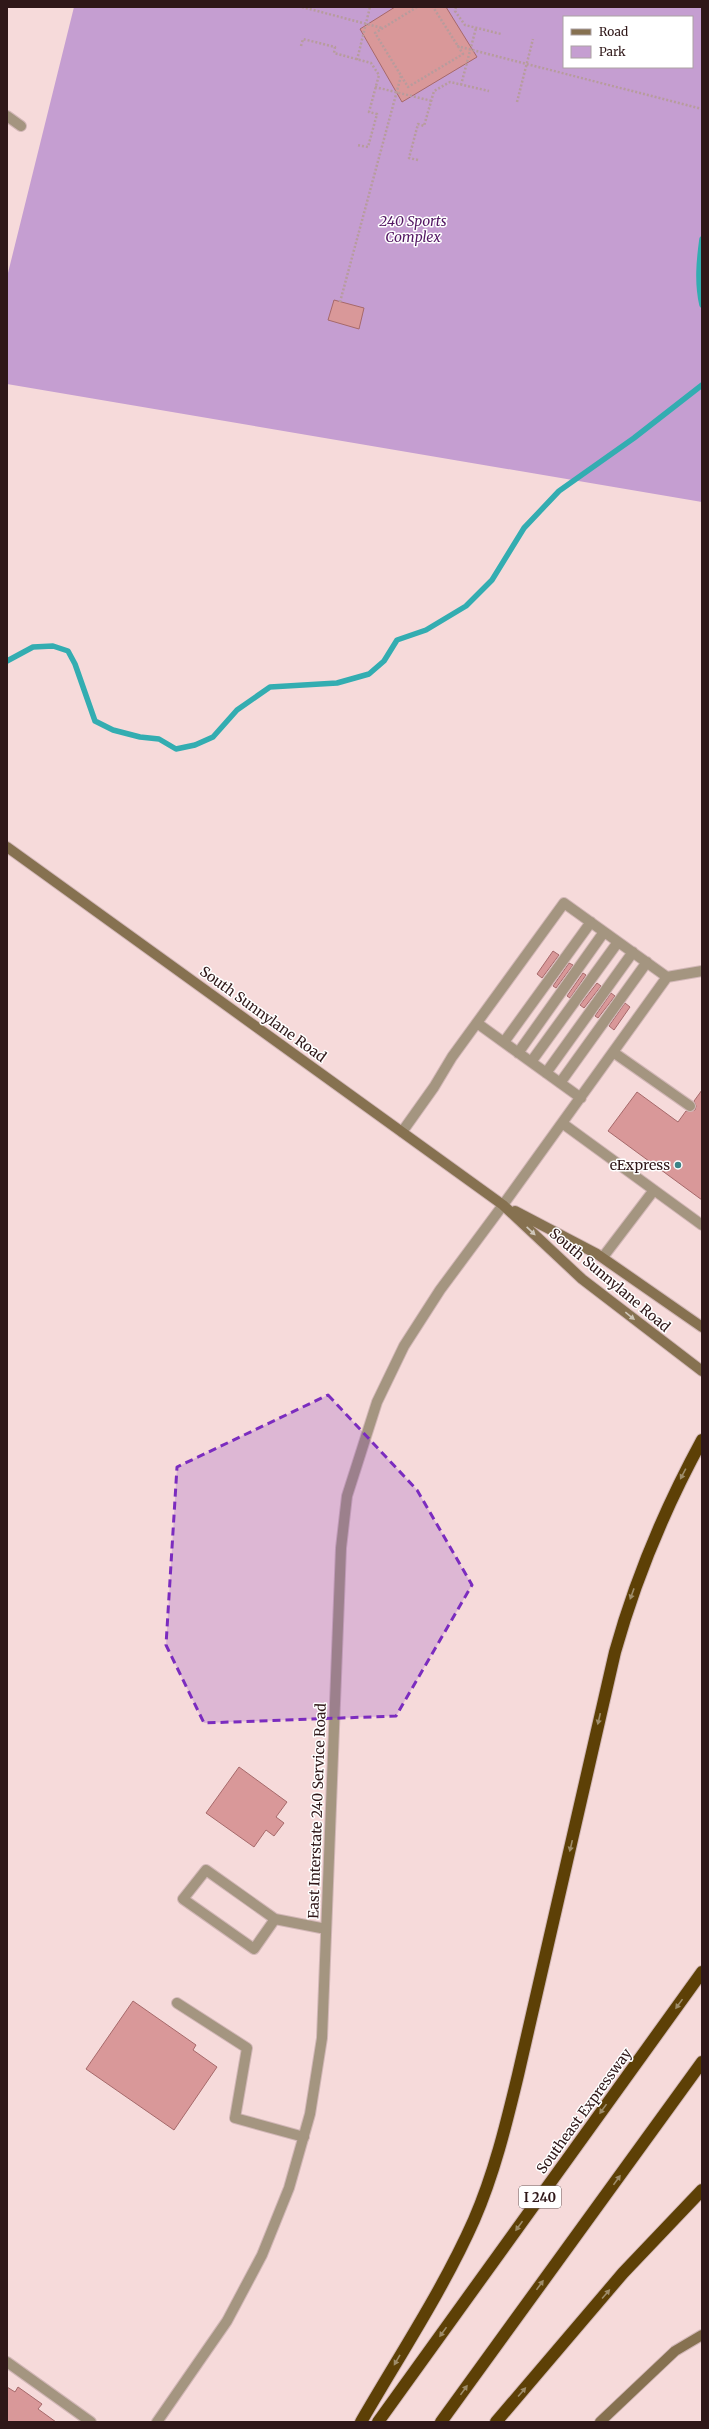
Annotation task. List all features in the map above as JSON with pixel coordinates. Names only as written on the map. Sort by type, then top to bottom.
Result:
[{"type":"highway","points":[[361,2422],[457,2254],[488,2184],[503,2138],[615,1652],[630,1598],[665,1512],[702,1440]]},
{"type":"highway","name":"Southeast Expressway","points":[[378,2422],[702,1972]]},
{"type":"highway","points":[[441,2422],[702,2062]]},
{"type":"highway","points":[[496,2422],[623,2273],[702,2190]]},
{"type":"main road","name":"South Sunnylane Road","points":[[7,846],[503,1205],[582,1279],[702,1371]]},
{"type":"main road","name":"South Sunnylane Road","points":[[503,1205],[602,1258],[702,1327]]},
{"type":"main road","points":[[600,2422],[675,2351],[702,2335]]},
{"type":"street","points":[[7,116],[21,126]]},
{"type":"street","points":[[402,1132],[477,1023],[564,903],[667,977],[702,971]]},
{"type":"street","points":[[504,1042],[590,922]]},
{"type":"street","points":[[518,1052],[604,932]]},
{"type":"street","points":[[531,1062],[618,942]]},
{"type":"street","points":[[546,1073],[632,952]]},
{"type":"street","points":[[560,1083],[647,962]]},
{"type":"street","name":"East Interstate 240 Service Road","points":[[157,2422],[227,2321],[262,2255],[289,2188],[310,2114],[322,2038],[341,1548],[347,1496],[377,1402],[404,1346],[440,1290],[667,977]]},
{"type":"street","points":[[477,1023],[580,1098]]},
{"type":"street","points":[[614,1052],[690,1106]]},
{"type":"street","points":[[562,1123],[702,1225]]},
{"type":"street","points":[[602,1258],[654,1190]]},
{"type":"street","points":[[275,1919],[254,1949],[183,1899],[206,1870],[275,1919],[326,1930]]},
{"type":"street","points":[[177,2003],[247,2048],[235,2118],[304,2137]]},
{"type":"street","points":[[7,2362],[91,2422]]},
{"type":"path","points":[[302,7],[383,28]]},
{"type":"path","points":[[358,60],[370,7]]},
{"type":"path","points":[[417,7],[375,33],[408,87],[463,54],[433,7]]},
{"type":"path","points":[[456,7],[455,11],[465,25],[501,34]]},
{"type":"path","points":[[461,85],[476,28]]},
{"type":"path","points":[[301,46],[303,39],[335,47],[334,53],[371,64],[379,75],[369,112],[377,114],[368,148],[357,145]]},
{"type":"path","points":[[517,102],[533,39]]},
{"type":"path","points":[[457,46],[702,109]]},
{"type":"path","points":[[340,302],[401,76]]},
{"type":"path","points":[[418,160],[410,158],[418,124],[424,126],[434,91],[450,82],[489,92]]},
{"type":"path","points":[[375,87],[432,101]]},
{"type":"highlighted area","points":[[328,1395],[417,1490],[472,1585],[396,1716],[204,1723],[166,1645],[177,1467]]},
{"type":"green space","name":"240 Sports Complex","points":[[74,7],[702,7],[702,502],[7,384],[7,277]]},
{"type":"building","points":[[395,7],[446,7],[477,57],[402,102],[360,29]]},
{"type":"building","points":[[334,300],[364,308],[359,329],[328,320]]},
{"type":"building","points":[[553,951],[559,955],[542,978],[537,974]]},
{"type":"building","points":[[569,963],[573,965],[556,988],[553,986]]},
{"type":"building","points":[[583,973],[586,975],[570,998],[567,996]]},
{"type":"building","points":[[597,983],[601,986],[584,1008],[580,1005]]},
{"type":"building","points":[[611,993],[615,996],[598,1018],[595,1016]]},
{"type":"building","points":[[625,1003],[630,1007],[614,1030],[609,1026]]},
{"type":"building","name":"eExpress","points":[[702,1090],[702,1200],[608,1131],[637,1092],[678,1122],[686,1111],[695,1110],[696,1106],[694,1101]]},
{"type":"building","points":[[239,1767],[287,1802],[276,1817],[284,1823],[274,1836],[266,1830],[254,1847],[206,1813]]},
{"type":"building","points":[[133,2001],[196,2045],[193,2050],[217,2067],[174,2130],[86,2069]]},
{"type":"building","points":[[7,2387],[15,2392],[18,2387],[42,2404],[38,2409],[56,2422],[7,2422]]},
{"type":"waterway","points":[[702,239],[699,272],[699,288],[702,305]]},
{"type":"waterway","points":[[7,661],[33,647],[53,646],[68,651],[75,664],[95,721],[113,730],[140,737],[159,739],[176,749],[195,745],[213,737],[237,710],[270,687],[337,683],[369,674],[384,661],[397,640],[426,630],[466,606],[492,580],[524,528],[559,491],[634,438],[702,385]]},
{"type":"place","name":"eExpress","points":[[678,1165]]}]
